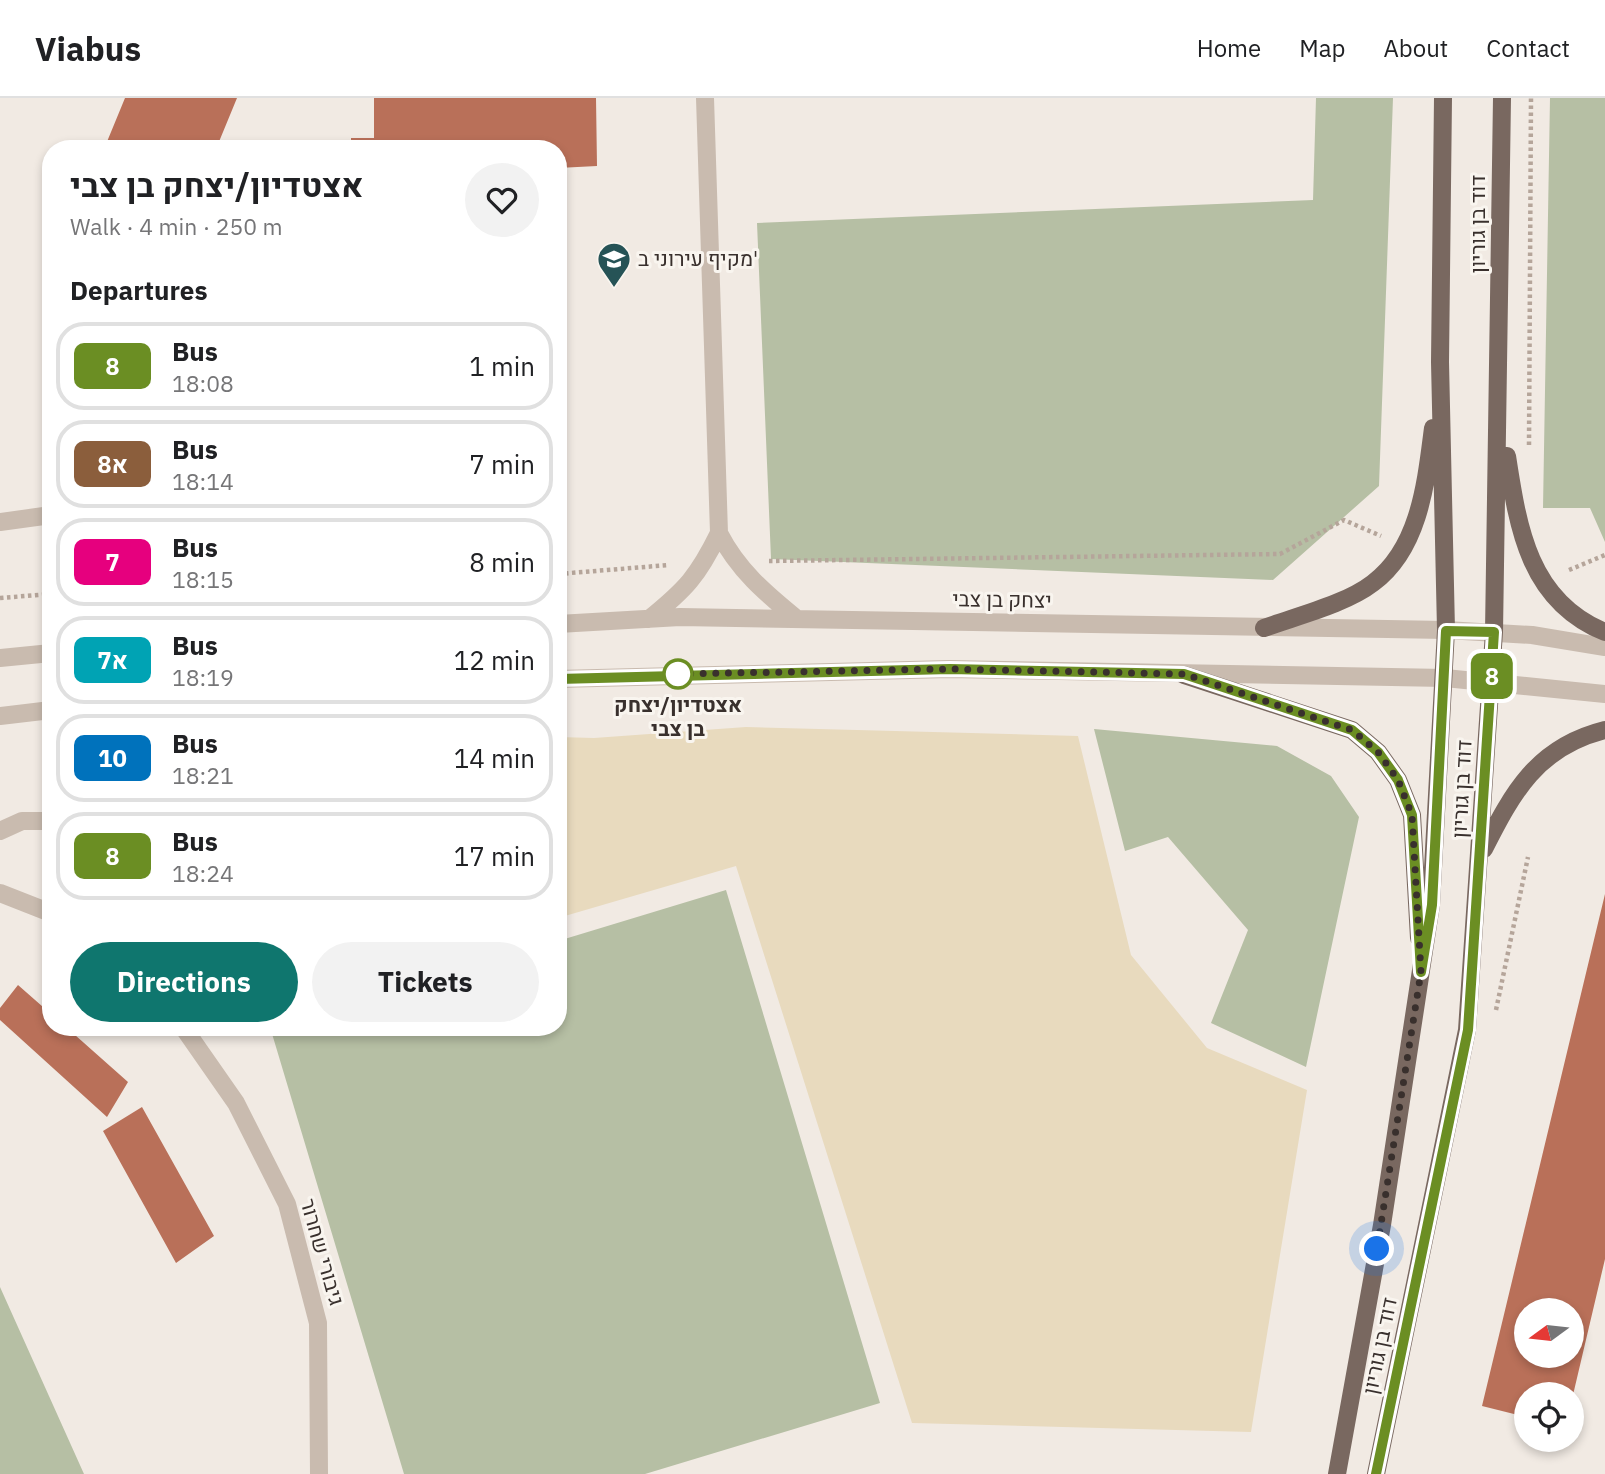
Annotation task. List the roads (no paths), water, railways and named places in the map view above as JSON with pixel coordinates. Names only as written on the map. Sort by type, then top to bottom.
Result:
[{"type":"main road","name":"דוד בן גוריון","points":[[1337,1474],[1382,1225],[1432,905],[1446,631],[1440,362],[1443,98]]},
{"type":"main road","name":"דוד בן גוריון","points":[[1376,1474],[1468,1030],[1494,632],[1500,409],[1502,98]]},
{"type":"main road","points":[[1264,628],[1372,584],[1394,563],[1412,533],[1427,472],[1440,362]]},
{"type":"main road","points":[[1500,409],[1522,534],[1535,571],[1568,611],[1605,632]]},
{"type":"main road","points":[[1184,674],[1352,730],[1378,752],[1398,780],[1412,815],[1421,972]]},
{"type":"main road","points":[[1481,856],[1513,793],[1546,755],[1605,730]]},
{"type":"street","points":[[705,98],[719,533],[732,560],[756,586],[797,619]]},
{"type":"street","points":[[0,522],[42,516]]},
{"type":"street","points":[[649,619],[686,590],[705,562],[719,533]]},
{"type":"street","name":"יצחק בן צבי","points":[[567,624],[649,619],[797,619],[1494,632],[1605,647]]},
{"type":"street","points":[[0,658],[42,654]]},
{"type":"street","points":[[567,679],[950,669],[1444,678],[1605,694]]},
{"type":"street","points":[[0,716],[42,711]]},
{"type":"street","points":[[0,831],[22,821],[42,821]]},
{"type":"street","points":[[0,893],[42,909]]},
{"type":"street","name":"גיבורי שחרור","points":[[189,1036],[236,1103],[286,1204],[318,1323],[319,1474]]},
{"type":"place","name":"מקיף עירוני ב'","points":[[614,289]]},
{"type":"place","name":"אצטדיון/יצחק בן צבי","points":[[678,674]]}]
